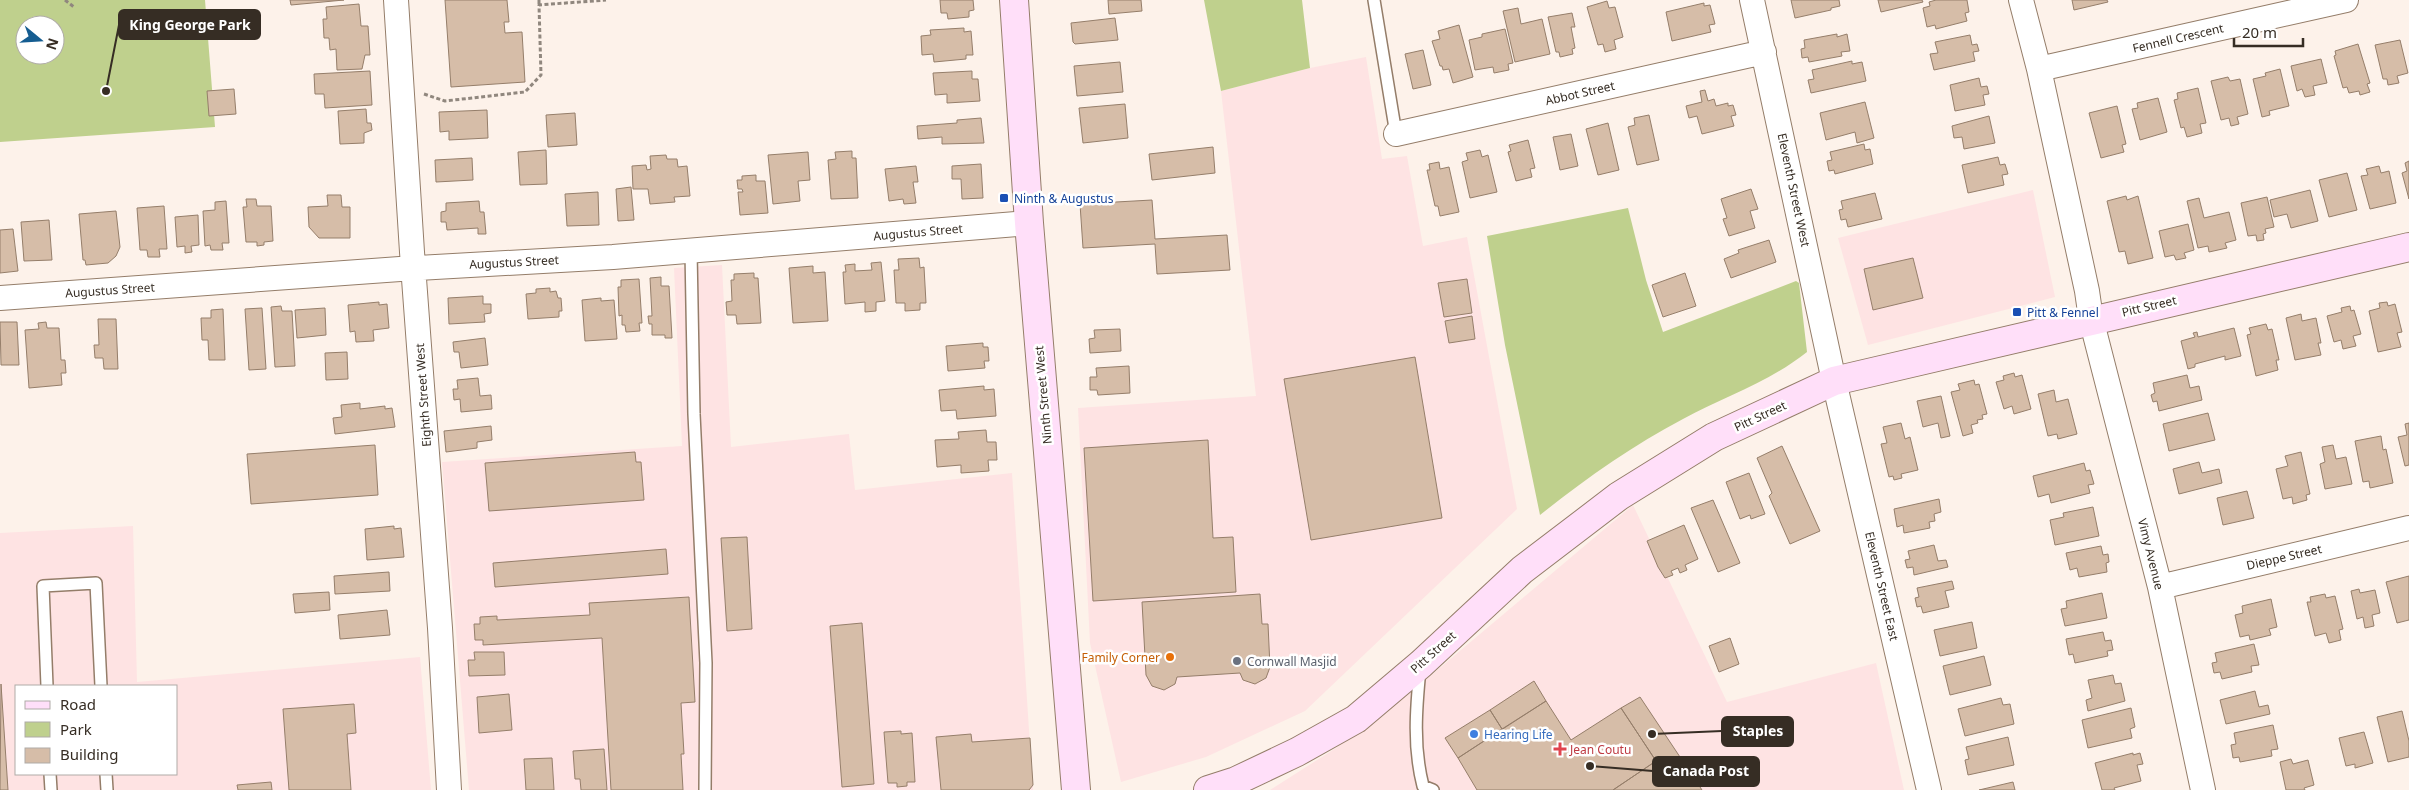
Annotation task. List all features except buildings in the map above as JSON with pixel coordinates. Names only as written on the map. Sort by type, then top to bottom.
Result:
[{"type":"street","name":"Eighth Street West","points":[[396,0],[413,268],[440,618],[449,790]]},
{"type":"street","name":"Ninth Street West","points":[[1014,0],[1029,223],[1076,790]]},
{"type":"street","name":"Eleventh Street West","points":[[1752,0],[1834,381]]},
{"type":"street","points":[[2021,0],[2039,69],[2088,291],[2091,319]]},
{"type":"street","name":"Fennell Crescent","points":[[2039,69],[2346,0]]},
{"type":"street","name":"Abbot Street","points":[[1396,134],[1764,52]]},
{"type":"street","name":"Augustus Street","points":[[0,298],[413,268],[691,251],[1029,223]]},
{"type":"street","name":"Pitt Street","points":[[1208,790],[1240,786],[1356,719],[1421,664],[1522,570],[1619,496],[1714,437],[1834,381],[2091,319],[2409,247]]},
{"type":"street","name":"Vimy Avenue","points":[[2091,319],[2160,587],[2203,790]]},
{"type":"street","name":"Eleventh Street East","points":[[1834,381],[1930,790]]},
{"type":"street","name":"Dieppe Street","points":[[2160,587],[2409,528]]},
{"type":"lane","points":[[1374,0],[1396,134]]},
{"type":"lane","points":[[691,251],[694,414],[706,663],[705,790]]},
{"type":"lane","points":[[46,685],[42,586],[96,584],[101,685]]},
{"type":"lane","points":[[1421,664],[1416,716],[1418,764],[1428,788]]},
{"type":"lane","points":[[50,775],[51,790]]},
{"type":"lane","points":[[106,775],[107,790]]},
{"type":"path","points":[[65,0],[74,7]]},
{"type":"path","points":[[402,93],[414,91],[445,101],[525,92],[541,75],[539,0]]},
{"type":"path","points":[[539,5],[606,0]]},
{"type":"shaded area","points":[[1366,57],[1382,159],[1407,156],[1423,246],[1467,237],[1517,509],[1305,711],[1206,757],[1121,782],[1090,643],[1078,408],[1256,396],[1221,91],[1310,68]]},
{"type":"shaded area","points":[[2033,190],[2055,297],[1868,345],[1838,238]]},
{"type":"shaded area","points":[[722,265],[731,447],[849,434],[855,490],[1012,473],[1033,790],[469,790],[442,462],[682,446],[674,268]]},
{"type":"shaded area","points":[[1633,505],[1727,702],[1876,663],[1904,790],[1270,790],[1336,748],[1410,693]]},
{"type":"shaded area","points":[[133,526],[137,682],[420,657],[431,790],[0,790],[0,533]]},
{"type":"green space","points":[[0,0],[205,0],[215,127],[0,142]]},
{"type":"green space","points":[[1204,0],[1302,0],[1310,68],[1221,91]]},
{"type":"green space","points":[[1628,208],[1646,280],[1663,332],[1796,281],[1799,283],[1807,352],[1778,372],[1664,429],[1591,476],[1540,515],[1505,345],[1487,236]]},
{"type":"place","name":"King George Park","points":[[106,91]]},
{"type":"place","name":"Ninth & Augustus","points":[[1004,198]]},
{"type":"place","name":"Pitt & Fennel","points":[[2017,312]]},
{"type":"place","name":"Family Corner","points":[[1170,657]]},
{"type":"place","name":"Cornwall Masjid","points":[[1237,661]]},
{"type":"place","name":"Hearing Life","points":[[1474,734]]},
{"type":"place","name":"Staples","points":[[1652,734]]},
{"type":"place","name":"Jean Coutu","points":[[1560,749]]},
{"type":"place","name":"Canada Post","points":[[1590,766]]}]
